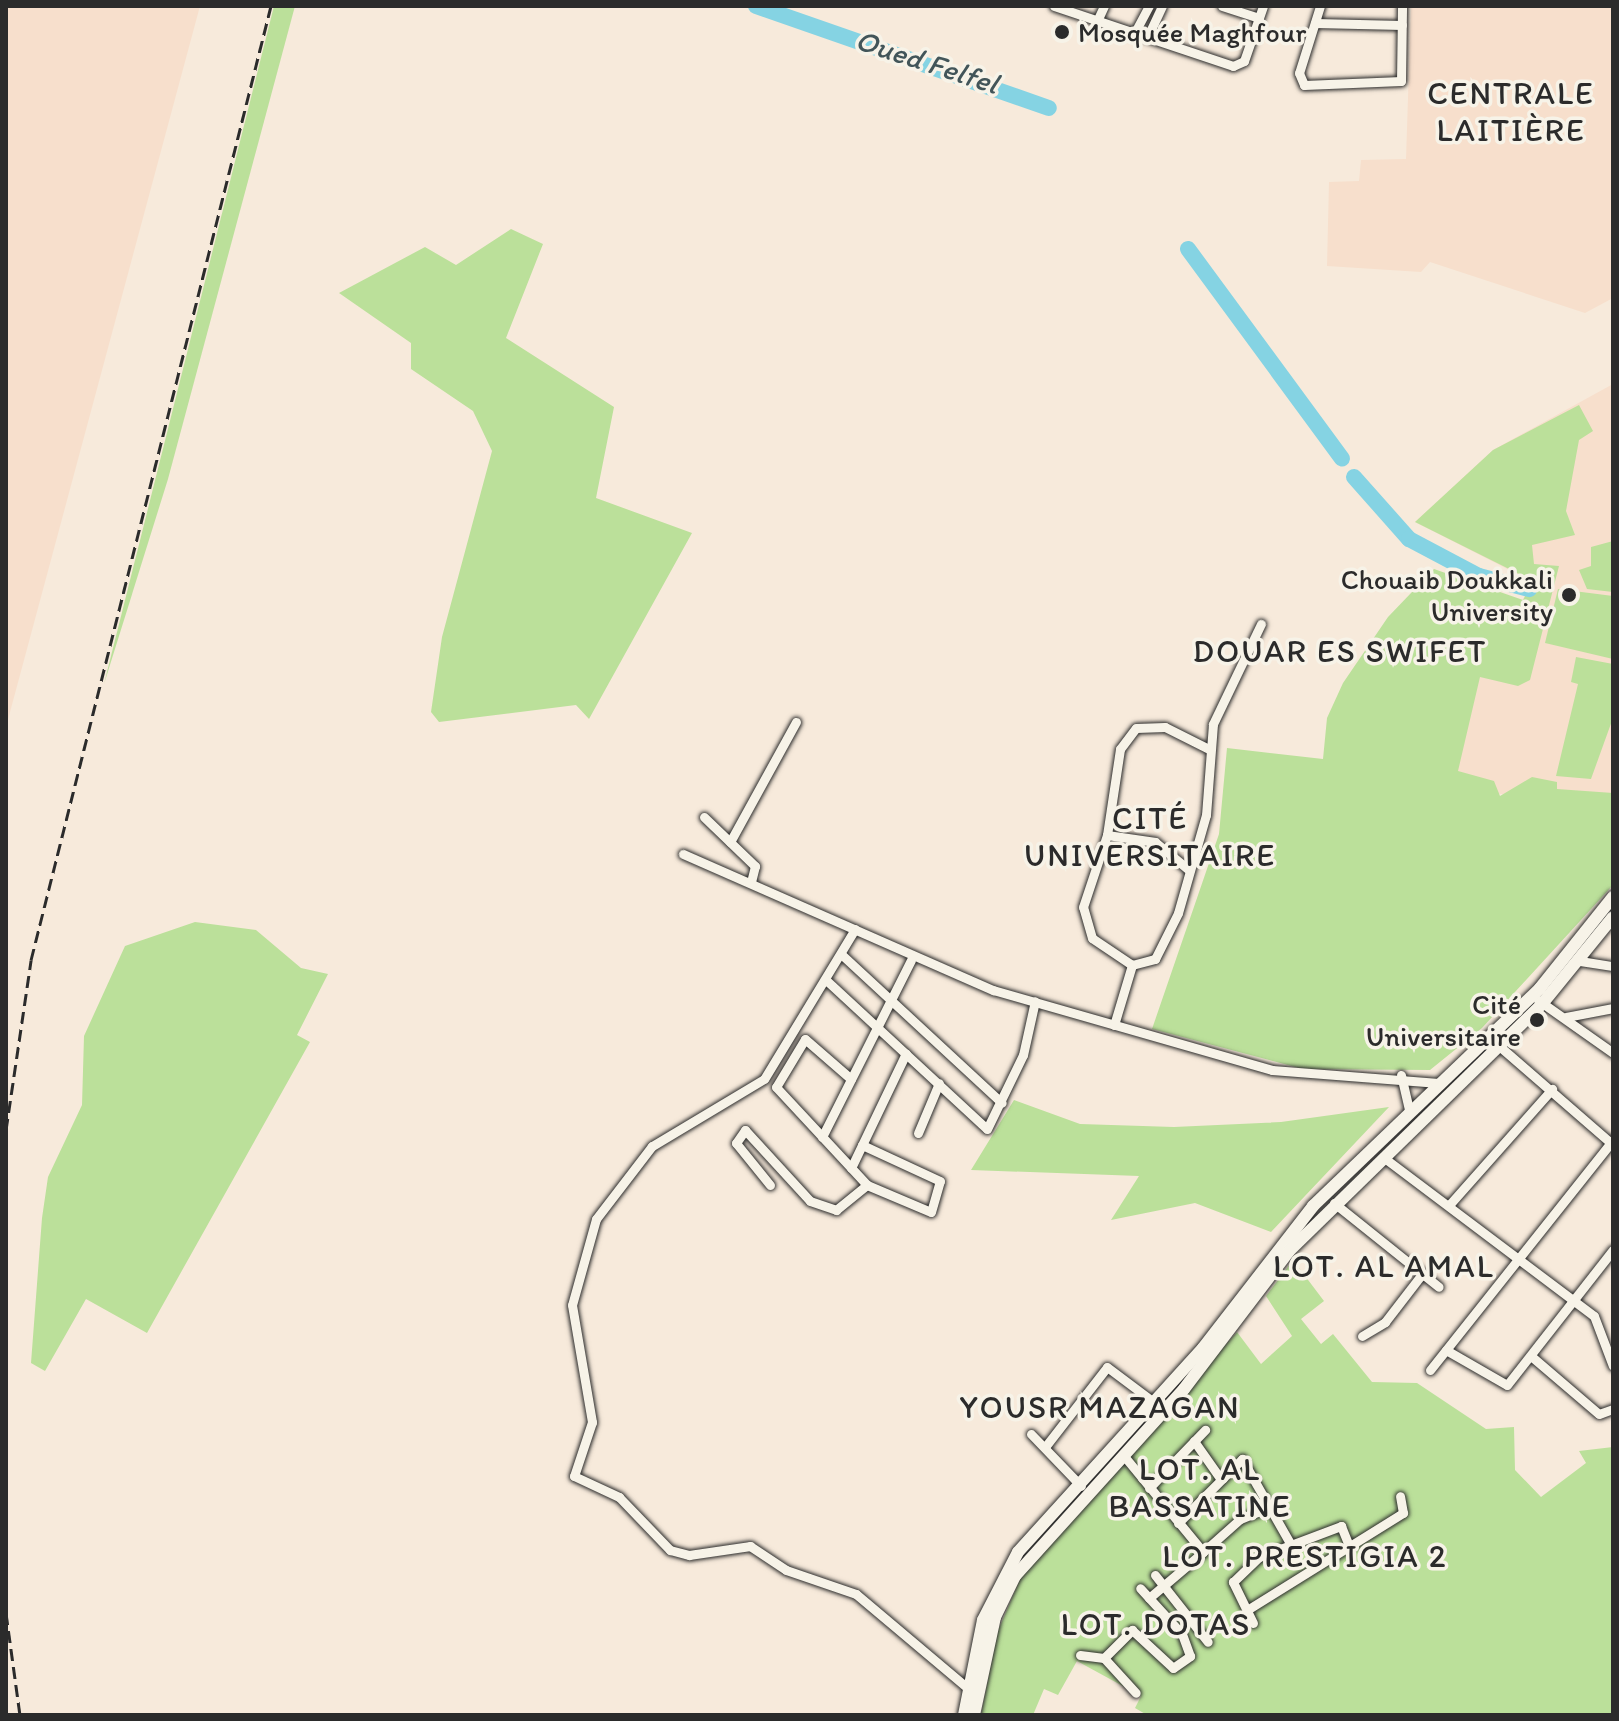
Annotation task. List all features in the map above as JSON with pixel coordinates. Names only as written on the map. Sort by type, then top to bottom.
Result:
[{"type":"main road","points":[[1223,1331],[1277,1246],[1438,1083],[1544,999],[1613,897]]},
{"type":"main road","points":[[964,1715],[969,1689],[1015,1576],[1124,1456],[1223,1331],[1334,1203],[1544,999],[1580,961],[1613,917]]},
{"type":"main road","points":[[974,1715],[978,1667],[1004,1572],[1155,1403],[1207,1352]]},
{"type":"street","points":[[1054,6],[1240,66],[1263,6]]},
{"type":"street","points":[[1097,21],[1104,6]]},
{"type":"street","points":[[1135,32],[1149,6]]},
{"type":"street","points":[[1148,36],[1162,6]]},
{"type":"street","points":[[1222,6],[1259,18]]},
{"type":"street","points":[[1320,6],[1299,73],[1304,85],[1398,83],[1402,6]]},
{"type":"street","points":[[1315,23],[1402,25]]},
{"type":"street","points":[[1209,749],[1176,728],[1129,734],[1120,749],[1107,835],[1085,886],[1085,924],[1101,947],[1132,965],[1155,959],[1168,939],[1206,815],[1209,749],[1218,708],[1261,624]]},
{"type":"street","points":[[730,842],[796,722]]},
{"type":"street","points":[[704,817],[755,866],[751,882]]},
{"type":"street","points":[[1107,835],[1155,842],[1189,870]]},
{"type":"street","points":[[683,854],[855,929],[911,960],[1114,1025],[1272,1070],[1401,1075],[1438,1083]]},
{"type":"street","points":[[855,929],[764,1079],[652,1146],[596,1219],[572,1305],[592,1422],[574,1476],[619,1497],[670,1550],[689,1555],[750,1546],[786,1570],[856,1594],[969,1689]]},
{"type":"street","points":[[841,954],[1002,1103]]},
{"type":"street","points":[[822,1137],[911,960]]},
{"type":"street","points":[[1580,961],[1613,966]]},
{"type":"street","points":[[1114,1025],[1132,965]]},
{"type":"street","points":[[826,980],[987,1129],[1002,1103],[1035,1001]]},
{"type":"street","points":[[1544,999],[1613,1053]]},
{"type":"street","points":[[1566,1017],[1613,1008]]},
{"type":"street","points":[[851,1079],[805,1039],[776,1087],[867,1185],[931,1212],[940,1181],[862,1145]]},
{"type":"street","points":[[1430,1370],[1515,1254],[1612,1142],[1498,1045]]},
{"type":"street","points":[[851,1168],[906,1053]]},
{"type":"street","points":[[1401,1075],[1409,1110]]},
{"type":"street","points":[[918,1133],[939,1083]]},
{"type":"street","points":[[1450,1204],[1552,1089]]},
{"type":"street","points":[[770,1185],[736,1143],[745,1130],[810,1201],[836,1210],[867,1185]]},
{"type":"street","points":[[1383,1157],[1573,1297],[1599,1322],[1613,1366]]},
{"type":"street","points":[[1334,1203],[1439,1287]]},
{"type":"street","points":[[1446,1350],[1503,1386],[1531,1356],[1573,1297],[1613,1250]]},
{"type":"street","points":[[1362,1336],[1385,1322],[1422,1274]]},
{"type":"street","points":[[1531,1356],[1599,1414],[1613,1409]]},
{"type":"street","points":[[1045,1447],[1107,1367],[1155,1403]]},
{"type":"street","points":[[1149,1488],[1205,1430]]},
{"type":"street","points":[[1031,1434],[1081,1486]]},
{"type":"street","points":[[1194,1441],[1220,1478]]},
{"type":"street","points":[[1124,1456],[1203,1552]]},
{"type":"street","points":[[1178,1523],[1242,1459],[1291,1545]]},
{"type":"street","points":[[1247,1610],[1403,1513],[1400,1496]]},
{"type":"street","points":[[1149,1598],[1240,1519],[1269,1507]]},
{"type":"street","points":[[1253,1623],[1233,1582],[1259,1557],[1341,1526],[1349,1546]]},
{"type":"street","points":[[1155,1575],[1208,1642]]},
{"type":"street","points":[[1104,1658],[1132,1630],[1173,1668],[1190,1656],[1182,1634],[1140,1588]]},
{"type":"street","points":[[1080,1655],[1104,1658],[1136,1693]]},
{"type":"shaded area","points":[[6,6],[200,6],[6,727]]},
{"type":"shaded area","name":"CENTRALE LAITIÈRE","points":[[1411,6],[1612,6],[1613,298],[1585,313],[1430,262],[1421,272],[1327,266],[1329,182],[1359,181],[1361,160],[1406,159]]},
{"type":"shaded area","name":"Chouaib Doukkali University","points":[[1613,384],[1613,803],[1438,789],[1447,729],[1533,582],[1415,522],[1493,450]]},
{"type":"green space","points":[[274,6],[295,6],[168,479],[104,684]]},
{"type":"green space","points":[[511,229],[543,244],[506,338],[614,407],[596,498],[692,533],[589,719],[576,705],[439,722],[431,712],[442,637],[492,451],[473,411],[411,369],[411,343],[339,293],[425,247],[456,265]]},
{"type":"green space","points":[[1579,405],[1593,431],[1579,440],[1566,511],[1575,535],[1532,545],[1534,564],[1559,566],[1530,680],[1518,686],[1480,677],[1458,771],[1494,781],[1500,796],[1532,777],[1557,782],[1557,789],[1613,793],[1613,885],[1482,1028],[1430,1070],[1303,1069],[1152,1029],[1219,834],[1227,748],[1323,759],[1327,718],[1343,683],[1388,617],[1434,569],[1523,600],[1533,581],[1415,522],[1493,450]]},
{"type":"green space","points":[[1613,541],[1613,592],[1587,589],[1579,570],[1591,566],[1591,547]]},
{"type":"green space","points":[[1558,589],[1613,596],[1613,659],[1545,643]]},
{"type":"green space","points":[[1576,657],[1613,664],[1613,718],[1591,779],[1556,776],[1578,684],[1571,682]]},
{"type":"green space","points":[[195,922],[256,930],[301,968],[328,974],[297,1035],[310,1042],[147,1333],[86,1299],[45,1371],[31,1363],[42,1218],[48,1177],[82,1105],[84,1036],[125,946]]},
{"type":"green space","points":[[1014,1100],[1080,1124],[1174,1127],[1281,1122],[1389,1107],[1271,1232],[1195,1203],[1111,1220],[1139,1176],[971,1170]]},
{"type":"green space","points":[[1293,1260],[1324,1301],[1301,1319],[1321,1344],[1333,1334],[1372,1382],[1417,1383],[1486,1429],[1514,1427],[1515,1470],[1541,1497],[1586,1463],[1579,1451],[1613,1447],[1613,1715],[1147,1715],[1135,1708],[1141,1696],[1077,1661],[1058,1695],[1044,1689],[1033,1715],[981,1715],[997,1633],[1024,1570],[1237,1332],[1261,1364],[1292,1336],[1266,1296]]},
{"type":"waterway","name":"Oued Felfel","points":[[756,6],[1049,108]]},
{"type":"waterway","name":"Oued Felfel","points":[[1188,249],[1342,459]]},
{"type":"waterway","name":"Oued Felfel","points":[[1354,477],[1409,539],[1479,576],[1529,589]]},
{"type":"railway","points":[[6,1130],[31,960],[271,6]]},
{"type":"railway","points":[[6,1613],[20,1715]]},
{"type":"place","name":"Mosquée Maghfour","points":[[1062,32]]},
{"type":"place","name":"Chouaib Doukkali University","points":[[1569,595]]},
{"type":"place","name":"Cité Universitaire","points":[[1537,1020]]},
{"type":"district","name":"CENTRALE LAITIÈRE","points":[[1511,112]]},
{"type":"district","name":"DOUAR ES SWIFET","points":[[1340,651]]},
{"type":"district","name":"CITÉ UNIVERSITAIRE","points":[[1150,838]]},
{"type":"district","name":"LOT. AL AMAL","points":[[1384,1266]]},
{"type":"district","name":"YOUSR MAZAGAN","points":[[1100,1407]]},
{"type":"district","name":"LOT. AL BASSATINE","points":[[1200,1488]]},
{"type":"district","name":"LOT. PRESTIGIA 2","points":[[1305,1556]]},
{"type":"district","name":"LOT. DOTAS","points":[[1156,1624]]}]
